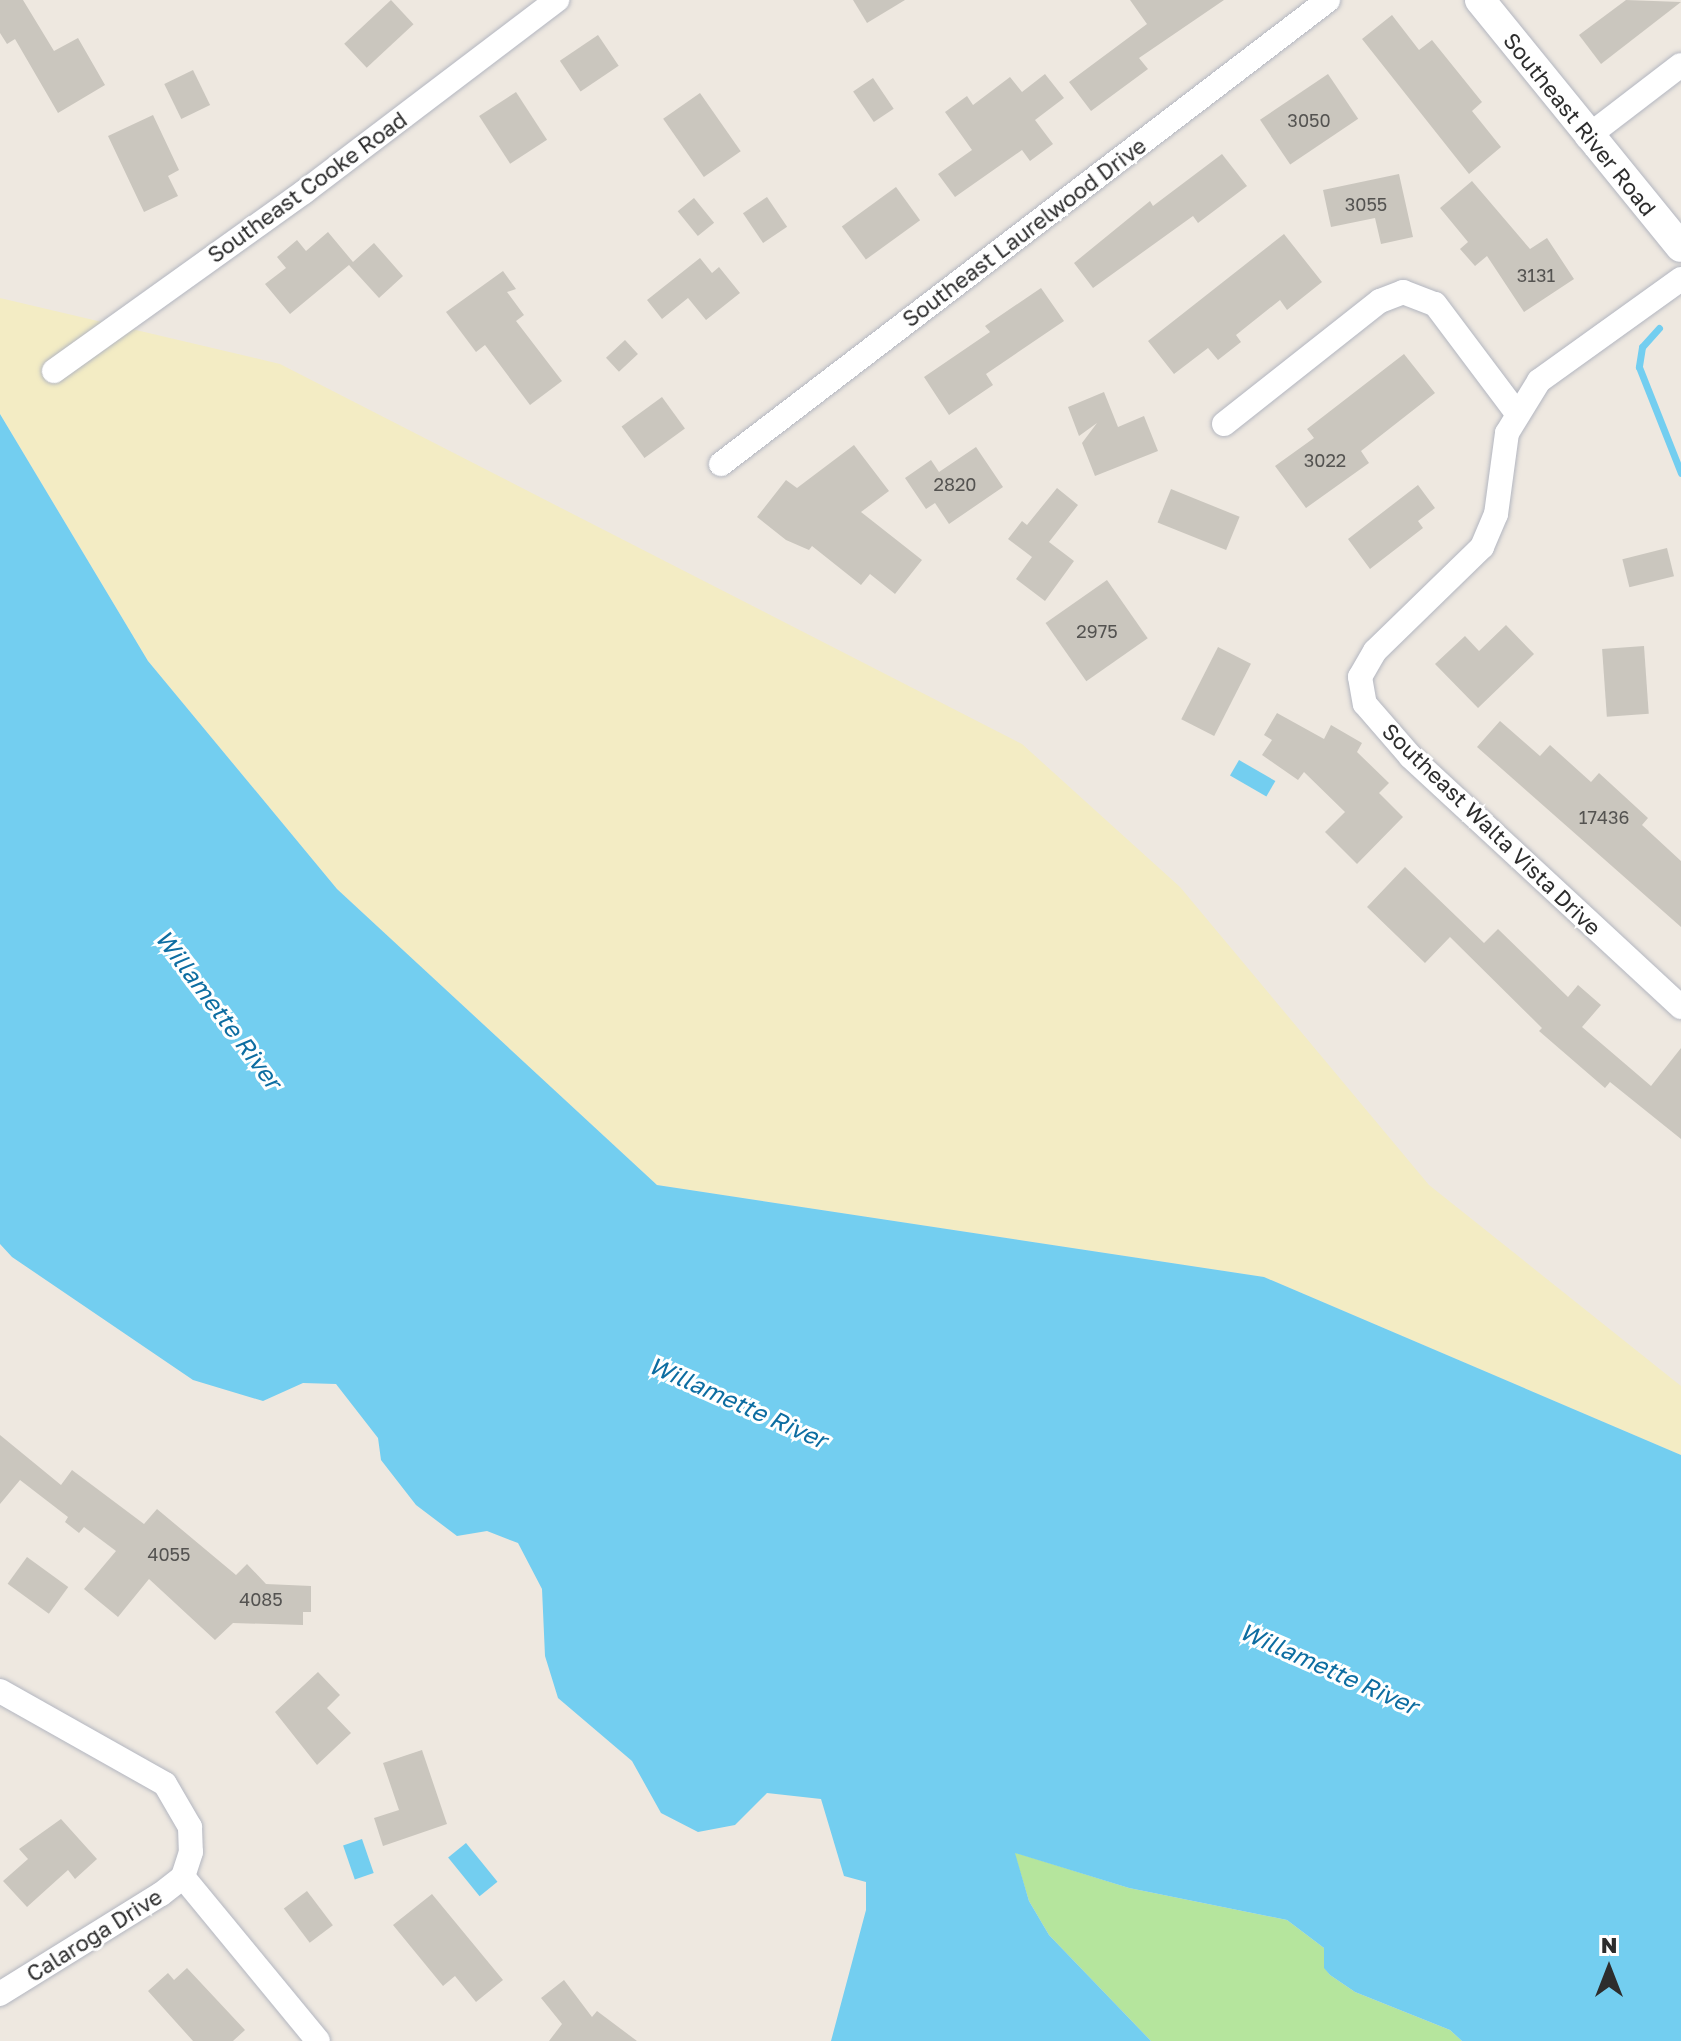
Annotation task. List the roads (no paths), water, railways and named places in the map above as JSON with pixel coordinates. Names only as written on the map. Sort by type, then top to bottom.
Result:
[{"type":"street","name":"Southeast Cooke Road","points":[[54,371],[304,192],[557,0]]},
{"type":"street","name":"Southeast Laurelwood Drive","points":[[721,464],[1328,0]]},
{"type":"street","name":"Southeast River Road","points":[[1480,0],[1587,137],[1681,247]]},
{"type":"street","points":[[1587,137],[1681,65]]},
{"type":"street","name":"Southeast Walta Vista Drive","points":[[1681,279],[1539,381],[1516,412],[1507,433],[1493,527],[1482,547],[1375,651],[1360,677],[1365,704],[1411,757],[1681,1007]]},
{"type":"street","points":[[1224,424],[1380,301],[1403,292],[1435,304],[1516,412]]},
{"type":"street","name":"Calaroga Drive","points":[[0,1691],[165,1784],[190,1827],[191,1852],[183,1877],[0,1994]]},
{"type":"street","points":[[183,1877],[318,2041]]},
{"type":"water","name":"Willamette River","points":[[0,414],[148,661],[337,889],[657,1185],[1264,1277],[1681,1455],[1681,2041],[1462,2041],[1450,2030],[1355,1992],[1330,1975],[1324,1968],[1324,1948],[1287,1920],[1129,1888],[1015,1853],[1029,1901],[1049,1935],[1151,2041],[831,2041],[866,1910],[866,1882],[844,1876],[821,1799],[767,1793],[735,1825],[698,1832],[661,1813],[632,1761],[558,1698],[545,1656],[542,1589],[518,1543],[487,1531],[457,1536],[416,1505],[381,1460],[378,1438],[336,1384],[303,1383],[263,1401],[193,1380],[12,1257],[0,1244]]},
{"type":"water","points":[[1239,760],[1275,781],[1266,797],[1230,776]]},
{"type":"water","points":[[362,1839],[374,1873],[355,1880],[343,1846]]},
{"type":"water","points":[[466,1843],[497,1882],[480,1896],[448,1857]]},
{"type":"waterway","points":[[1659,328],[1642,347],[1639,367],[1681,473]]}]
